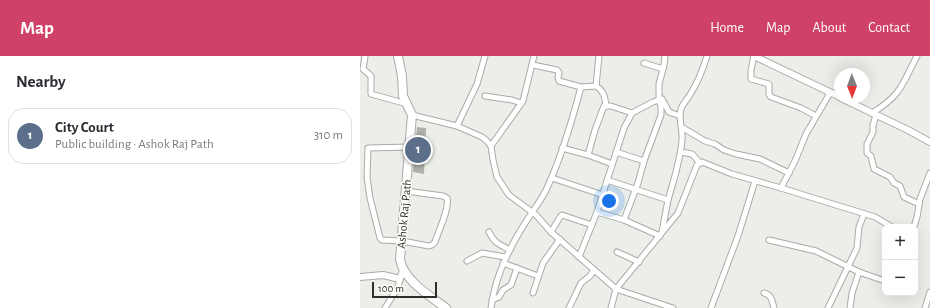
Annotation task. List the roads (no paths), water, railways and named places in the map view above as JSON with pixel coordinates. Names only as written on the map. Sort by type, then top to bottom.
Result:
[{"type":"main road","name":"Ashok Raj Path","points":[[398,56],[402,76],[402,96],[412,115],[400,259],[403,270]]},
{"type":"main road","points":[[403,270],[420,288],[446,308]]},
{"type":"street","points":[[365,56],[362,71],[371,76],[371,94],[407,104]]},
{"type":"street","points":[[457,126],[477,84],[485,56]]},
{"type":"street","points":[[491,146],[525,95],[534,56]]},
{"type":"street","points":[[596,86],[599,56]]},
{"type":"street","points":[[624,220],[661,115],[662,106],[659,100],[659,84],[664,69],[665,56]]},
{"type":"street","points":[[661,234],[668,200],[677,173],[681,152],[683,128],[680,116],[682,106],[691,93],[707,56]]},
{"type":"street","points":[[816,116],[801,108],[771,97],[769,94],[769,84],[751,79],[754,56],[834,95]]},
{"type":"street","points":[[917,56],[905,82],[894,97],[874,114],[873,132],[867,147],[867,152],[871,156],[874,169],[890,177],[894,183],[900,186],[904,197],[919,204]]},
{"type":"street","points":[[644,63],[664,69]]},
{"type":"street","points":[[533,65],[557,70],[559,73],[559,80],[581,87],[596,86],[605,96],[606,106],[603,108],[588,155]]},
{"type":"street","points":[[491,308],[505,258],[540,201],[552,178],[581,87]]},
{"type":"street","points":[[781,188],[806,134],[830,93]]},
{"type":"street","points":[[659,94],[669,112],[680,116]]},
{"type":"street","points":[[485,96],[512,100],[521,103]]},
{"type":"street","points":[[579,257],[598,212],[624,128],[632,113],[659,100]]},
{"type":"street","points":[[853,104],[930,142]]},
{"type":"street","points":[[606,106],[632,113]]},
{"type":"street","points":[[412,115],[457,126],[482,137],[491,146],[495,169],[501,183],[509,195],[536,215],[551,232],[616,289],[673,308]]},
{"type":"street","points":[[683,128],[724,150],[760,159],[789,173]]},
{"type":"street","points":[[406,191],[443,196],[447,198],[448,202],[435,242],[428,246],[402,241],[386,241],[380,238],[370,198],[367,177],[367,150],[370,147],[410,147]]},
{"type":"street","points":[[562,148],[588,155],[612,164]]},
{"type":"street","points":[[616,152],[644,161]]},
{"type":"street","points":[[681,152],[692,154],[700,163],[879,218],[888,224]]},
{"type":"street","points":[[360,155],[367,154]]},
{"type":"street","points":[[610,308],[616,289],[678,213],[696,168],[700,163]]},
{"type":"street","points":[[915,224],[919,204],[930,173]]},
{"type":"street","points":[[552,178],[603,195]]},
{"type":"street","points":[[607,180],[668,200]]},
{"type":"street","points":[[711,308],[738,236],[755,181]]},
{"type":"street","points":[[598,212],[661,234]]},
{"type":"street","points":[[828,308],[857,248],[859,228],[864,214]]},
{"type":"street","points":[[551,232],[562,215],[592,225]]},
{"type":"street","points":[[489,232],[496,243],[510,250]]},
{"type":"street","points":[[533,294],[543,263],[560,239]]},
{"type":"street","points":[[769,240],[816,251],[859,272],[882,280]]},
{"type":"street","points":[[617,252],[639,262]]},
{"type":"street","points":[[467,261],[482,253],[505,258]]},
{"type":"street","points":[[503,263],[538,276]]},
{"type":"street","points":[[492,300],[499,297],[503,290],[511,285],[517,268]]},
{"type":"street","points":[[385,308],[398,287],[403,270]]},
{"type":"street","points":[[569,308],[584,278],[590,276],[594,270]]},
{"type":"street","points":[[850,308],[852,293],[859,272]]},
{"type":"street","points":[[360,277],[383,275],[400,279]]},
{"type":"street","points":[[924,308],[930,292]]},
{"type":"street","points":[[764,293],[770,296],[774,308]]},
{"type":"place","name":"City Court","points":[[418,150]]}]
